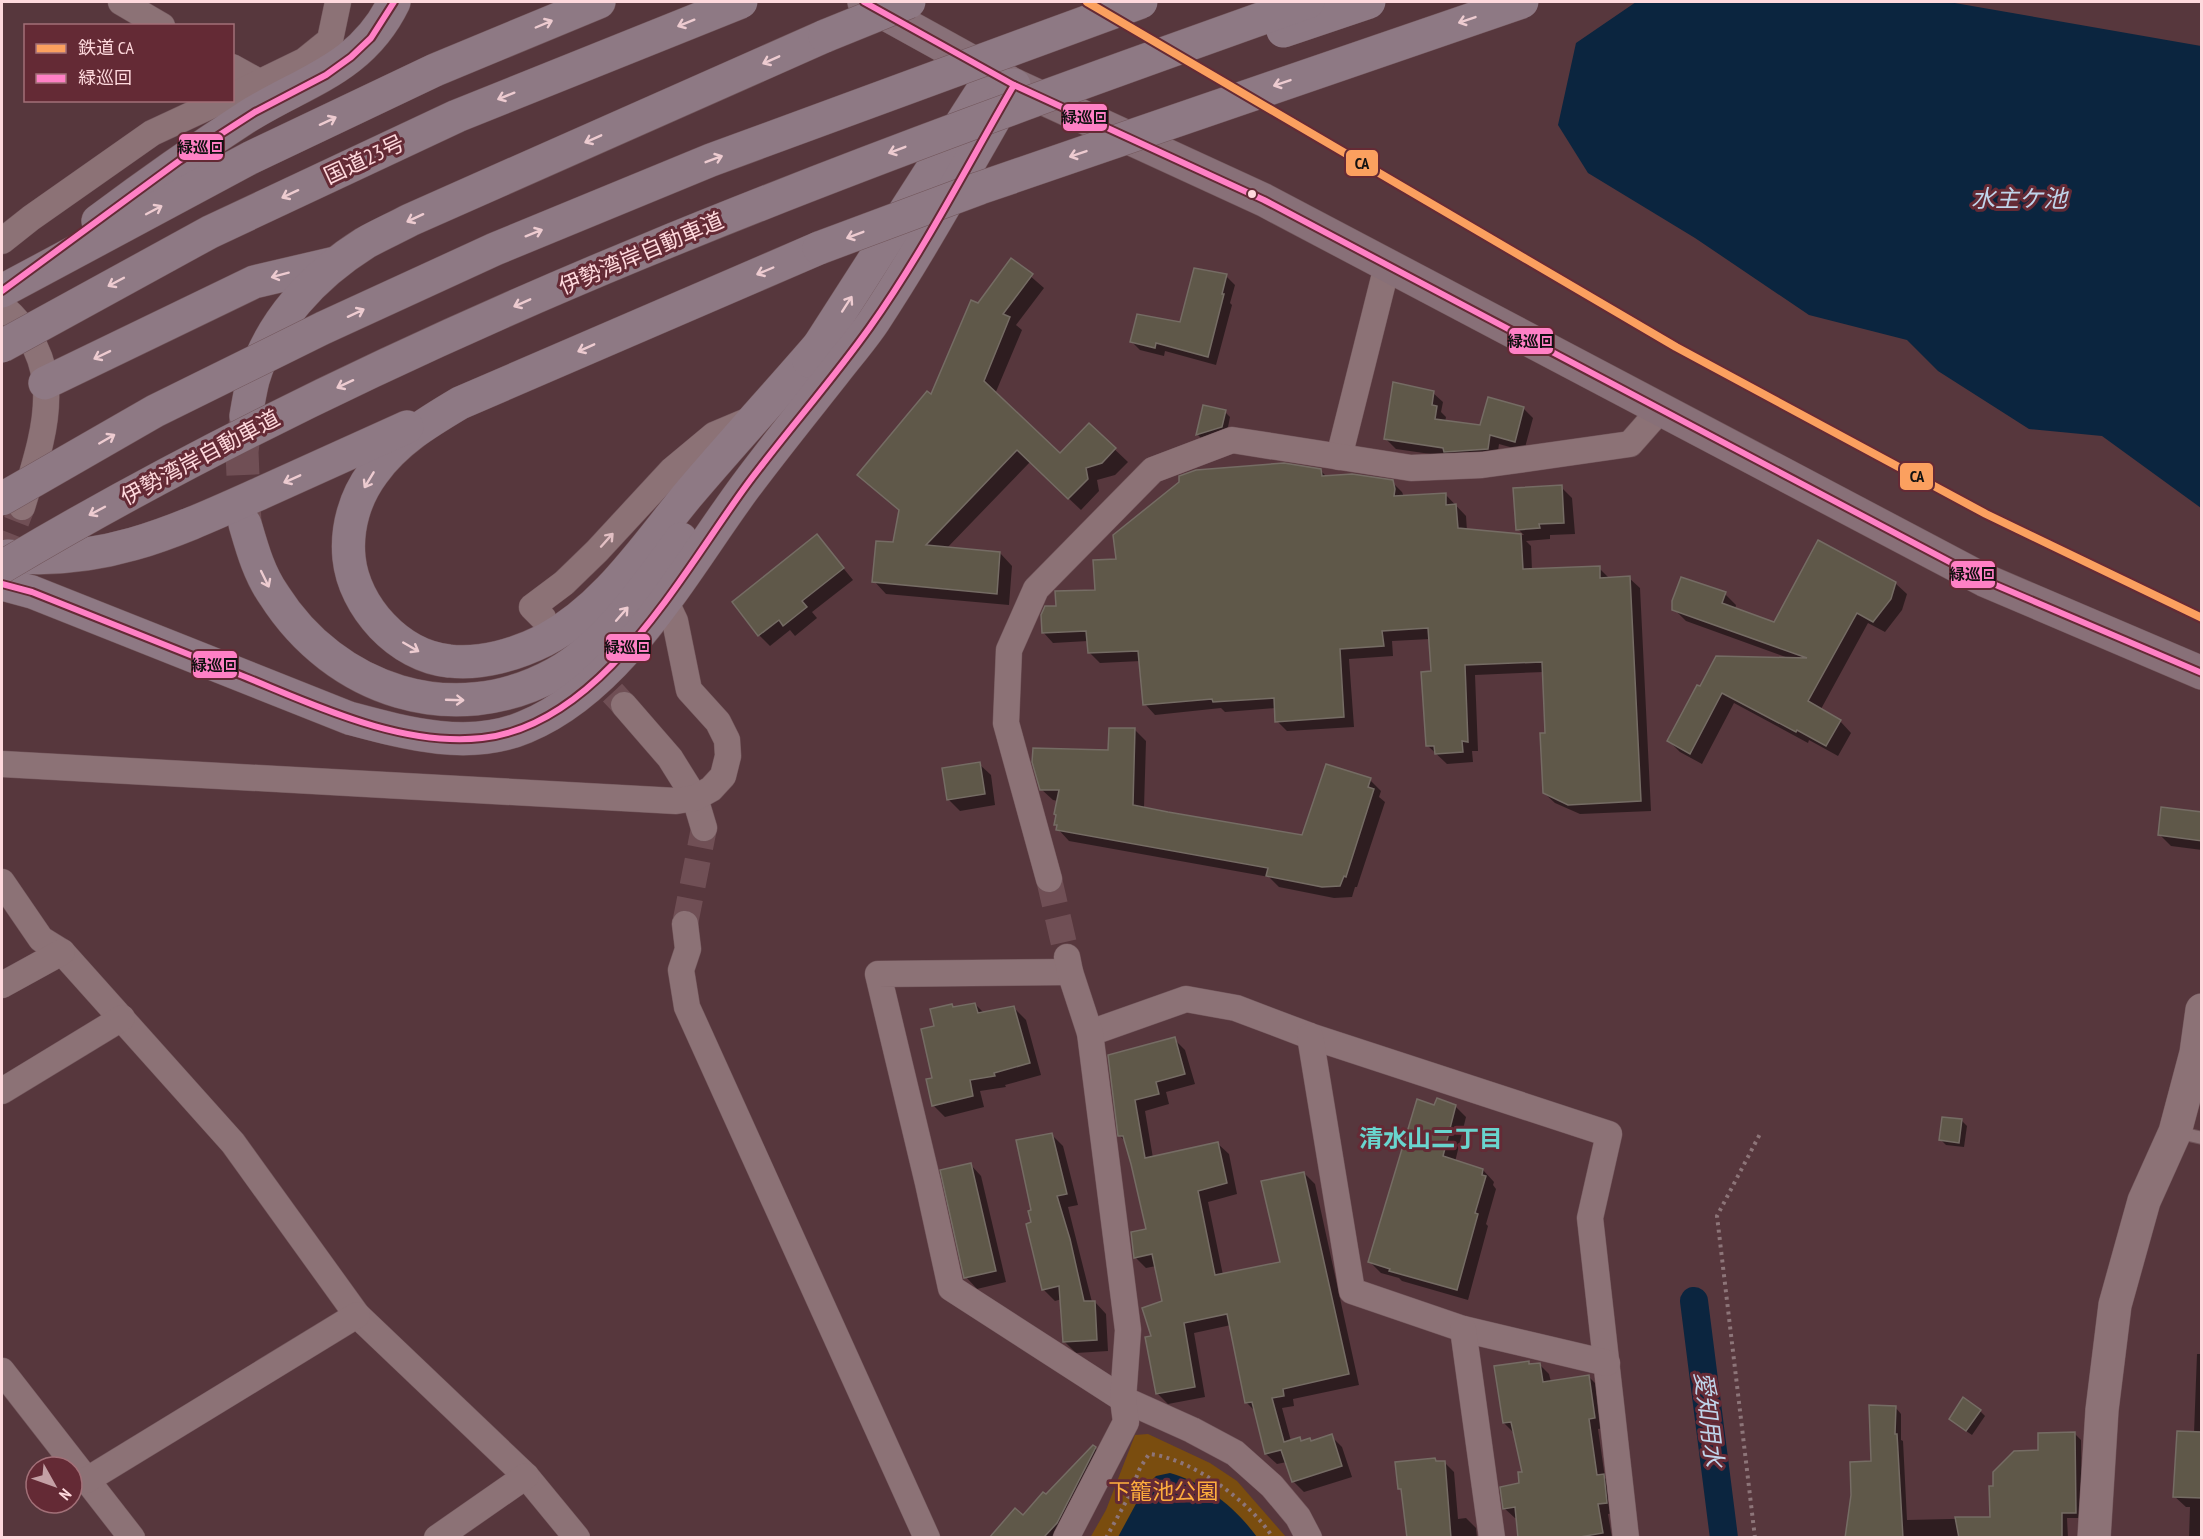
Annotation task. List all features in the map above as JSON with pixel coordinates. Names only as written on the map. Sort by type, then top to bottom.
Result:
[{"type":"highway","points":[[4,295],[179,161],[255,112],[326,75],[351,57],[371,38],[394,2]]},
{"type":"highway","points":[[4,295],[260,154],[435,70],[598,2]]},
{"type":"highway","name":"国道23号","points":[[2,346],[210,232],[457,116],[741,2]]},
{"type":"highway","points":[[246,416],[253,380],[267,346],[284,315],[311,286],[365,243],[410,220],[825,36],[909,2]]},
{"type":"highway","points":[[12,503],[166,406],[323,328],[495,249],[711,160],[1141,2]]},
{"type":"highway","name":"伊勢湾岸自動車道","points":[[2,567],[78,521],[253,428],[444,337],[687,233],[935,135],[1308,2]]},
{"type":"highway","points":[[935,135],[1247,43],[1370,2]]},
{"type":"highway","points":[[2,555],[36,559],[88,555],[142,542],[200,520],[460,403],[819,248],[980,188],[1522,2]]},
{"type":"highway","points":[[245,524],[256,559],[273,594],[294,623],[318,647],[345,668],[371,681],[400,692],[430,699],[463,701],[497,696],[529,686],[556,673],[586,652],[621,617],[649,583],[765,427],[1004,79]]},
{"type":"highway","points":[[2,584],[32,592],[349,718],[402,732],[447,739],[487,737],[524,728],[559,710],[615,663],[665,600],[745,487],[872,324],[910,264],[1004,79]]},
{"type":"highway","points":[[45,383],[254,282],[337,263]]},
{"type":"highway","points":[[460,403],[420,427],[392,450],[372,474],[358,499],[349,531],[349,560],[357,586],[372,614],[393,637],[419,653],[448,661],[478,661],[514,653],[545,639],[574,620],[607,592],[822,343]]},
{"type":"main road","points":[[864,2],[1004,79],[1264,200],[1984,580],[2202,673]]},
{"type":"street","points":[[121,2],[159,24]]},
{"type":"street","points":[[234,95],[304,61],[330,40],[338,2]]},
{"type":"street","points":[[234,68],[261,83]]},
{"type":"street","points":[[2,241],[152,133],[219,102]]},
{"type":"street","points":[[1339,457],[1387,266]]},
{"type":"street","points":[[4,295],[31,340],[41,362],[47,406],[44,436],[12,503]]},
{"type":"street","points":[[1049,879],[1006,723],[1009,650],[1036,589],[1153,470],[1232,440],[1411,468],[1482,465],[1630,444],[1660,410]]},
{"type":"street","points":[[538,613],[672,470],[714,435],[755,418]]},
{"type":"street","points":[[2,764],[676,801],[694,798],[711,789],[723,776],[728,756],[727,740],[718,722],[689,690],[675,621],[665,600]]},
{"type":"street","points":[[624,705],[670,758],[694,798],[704,828]]},
{"type":"street","points":[[2,882],[41,939],[62,952],[233,1143],[357,1315],[526,1476],[577,1538]]},
{"type":"street","points":[[685,924],[688,949],[681,970],[687,1007],[927,1538]]},
{"type":"street","points":[[2,986],[62,952]]},
{"type":"street","points":[[1066,1538],[1126,1422],[1123,1399],[1128,1330],[1090,1033],[1069,964],[878,974],[951,1288],[1123,1399],[1192,1430],[1235,1453],[1272,1486],[1298,1516],[1309,1538]]},
{"type":"street","points":[[1090,1033],[1186,999],[1236,1008],[1310,1036],[1609,1134],[1590,1218],[1626,1538]]},
{"type":"street","points":[[2094,1538],[2102,1410],[2115,1305],[2144,1201],[2188,1135],[2202,1010]]},
{"type":"street","points":[[2,1091],[122,1018]]},
{"type":"street","points":[[1310,1036],[1352,1291],[1463,1329],[1607,1363]]},
{"type":"street","points":[[87,1480],[357,1315]]},
{"type":"street","points":[[1463,1329],[1492,1538]]},
{"type":"street","points":[[2,1371],[132,1538]]},
{"type":"street","points":[[436,1538],[526,1476]]},
{"type":"path","points":[[1755,1538],[1717,1216],[1761,1132]]},
{"type":"path","points":[[1106,1538],[1149,1454],[1166,1456],[1224,1488],[1273,1538]]},
{"type":"green space","name":"下籠池公園","points":[[1148,1434],[1210,1463],[1237,1481],[1286,1537],[1090,1538],[1106,1510],[1135,1435]]},
{"type":"water","name":"水主ケ池","points":[[1636,2],[1949,2],[2201,46],[2201,508],[2102,436],[2029,429],[1938,371],[1907,340],[1809,315],[1695,238],[1588,173],[1558,125],[1576,43]]},
{"type":"water","points":[[1170,1473],[1195,1483],[1229,1506],[1257,1537],[1118,1537],[1144,1489],[1156,1476]]},
{"type":"building","points":[[1011,258],[1033,274],[1003,314],[1010,317],[984,381],[1060,453],[1089,423],[1116,448],[1102,463],[1086,468],[1088,479],[1068,499],[1017,450],[926,545],[1000,552],[997,594],[872,582],[876,541],[893,542],[899,510],[857,475],[927,391],[931,394],[971,300],[978,303]]},
{"type":"building","points":[[1194,268],[1227,274],[1208,357],[1156,343],[1155,348],[1130,342],[1137,314],[1180,322]]},
{"type":"building","points":[[1393,382],[1434,391],[1432,405],[1437,406],[1435,419],[1480,425],[1488,397],[1524,407],[1515,442],[1490,435],[1488,449],[1444,452],[1443,448],[1384,439]]},
{"type":"building","points":[[1203,405],[1226,410],[1222,427],[1196,435]]},
{"type":"building","points":[[1284,463],[1321,469],[1322,476],[1352,474],[1393,480],[1394,496],[1446,493],[1446,505],[1456,504],[1458,528],[1521,534],[1523,569],[1600,566],[1600,578],[1630,576],[1641,801],[1568,805],[1543,793],[1540,733],[1545,733],[1542,662],[1465,665],[1468,742],[1462,741],[1463,752],[1435,754],[1434,746],[1426,746],[1421,672],[1431,671],[1428,628],[1382,631],[1384,646],[1340,649],[1344,717],[1275,722],[1274,698],[1213,702],[1212,699],[1143,705],[1138,651],[1088,653],[1086,631],[1042,633],[1041,615],[1045,606],[1056,606],[1055,591],[1095,590],[1093,560],[1116,559],[1113,535],[1179,482],[1179,476],[1196,470]]},
{"type":"building","points":[[1562,485],[1564,523],[1539,524],[1540,528],[1516,530],[1513,488]]},
{"type":"building","points":[[817,534],[844,568],[802,601],[807,607],[783,626],[779,620],[758,636],[732,602]]},
{"type":"building","points":[[1818,540],[1896,582],[1891,599],[1873,622],[1857,613],[1808,701],[1841,720],[1826,746],[1722,693],[1690,754],[1667,741],[1697,685],[1700,686],[1716,656],[1807,658],[1672,610],[1672,601],[1681,577],[1726,592],[1722,603],[1774,622]]},
{"type":"building","points":[[1109,728],[1135,728],[1133,805],[1168,812],[1302,835],[1326,764],[1371,778],[1368,787],[1374,789],[1346,877],[1344,876],[1340,886],[1322,887],[1266,876],[1268,868],[1056,830],[1057,825],[1054,825],[1056,815],[1054,814],[1059,790],[1040,790],[1032,762],[1033,748],[1108,750]]},
{"type":"building","points":[[980,762],[985,794],[947,800],[942,768]]},
{"type":"building","points":[[2161,807],[2202,812],[2202,841],[2158,835]]},
{"type":"building","points":[[975,1003],[978,1013],[1014,1006],[1030,1063],[994,1073],[995,1076],[970,1080],[973,1096],[932,1106],[926,1079],[932,1078],[921,1029],[934,1026],[930,1009],[952,1004],[953,1007]]},
{"type":"building","points":[[1175,1037],[1185,1074],[1156,1082],[1159,1094],[1135,1100],[1145,1158],[1218,1142],[1227,1183],[1198,1191],[1215,1275],[1280,1262],[1261,1181],[1304,1172],[1349,1374],[1283,1389],[1284,1396],[1272,1398],[1284,1442],[1300,1437],[1301,1441],[1310,1438],[1311,1441],[1332,1434],[1342,1466],[1292,1482],[1281,1450],[1265,1454],[1252,1402],[1245,1403],[1227,1314],[1184,1323],[1195,1387],[1156,1394],[1145,1337],[1151,1336],[1142,1308],[1162,1301],[1152,1254],[1134,1258],[1131,1232],[1146,1229],[1123,1136],[1118,1136],[1108,1055]]},
{"type":"building","points":[[1437,1098],[1456,1105],[1443,1156],[1483,1169],[1482,1175],[1486,1176],[1457,1290],[1389,1271],[1390,1269],[1368,1262],[1417,1099],[1434,1105]]},
{"type":"building","points":[[1942,1117],[1962,1119],[1959,1143],[1939,1140]]},
{"type":"building","points":[[1052,1133],[1067,1194],[1057,1196],[1070,1239],[1084,1301],[1095,1301],[1097,1340],[1063,1342],[1059,1286],[1042,1290],[1026,1224],[1031,1222],[1028,1211],[1031,1210],[1016,1140]]},
{"type":"building","points":[[971,1163],[996,1271],[964,1278],[940,1170]]},
{"type":"building","points":[[1529,1361],[1529,1364],[1540,1363],[1543,1382],[1589,1375],[1595,1418],[1589,1419],[1597,1475],[1604,1474],[1607,1503],[1598,1504],[1603,1533],[1574,1538],[1518,1538],[1515,1507],[1503,1509],[1500,1487],[1519,1483],[1518,1472],[1522,1472],[1511,1422],[1503,1423],[1494,1366]]},
{"type":"building","points":[[1963,1397],[1981,1410],[1966,1431],[1949,1419]]},
{"type":"building","points":[[1869,1405],[1896,1406],[1895,1434],[1897,1434],[1903,1538],[1845,1538],[1851,1495],[1850,1462],[1871,1461]]},
{"type":"building","points":[[2177,1431],[2202,1432],[2202,1498],[2173,1497]]},
{"type":"building","points":[[2075,1432],[2076,1513],[2062,1513],[2062,1538],[1959,1538],[1955,1517],[1990,1517],[1989,1486],[1993,1486],[1993,1472],[2014,1451],[2038,1450],[2038,1433]]},
{"type":"building","points":[[1093,1445],[1096,1447],[1057,1523],[1045,1536],[1047,1538],[989,1538],[1015,1508],[1023,1515],[1043,1492],[1046,1494]]},
{"type":"building","points":[[1435,1458],[1436,1461],[1445,1461],[1451,1538],[1407,1538],[1395,1462]]},
{"type":"waterway","name":"愛知用水","points":[[1694,1301],[1724,1538]]},
{"type":"tunnel","points":[[245,524],[242,452],[246,416]]},
{"type":"tunnel","points":[[2,558],[22,507]]},
{"type":"tunnel","points":[[586,664],[624,705]]},
{"type":"tunnel","points":[[685,924],[704,828]]},
{"type":"tunnel","points":[[1049,879],[1067,957]]},
{"type":"rail line","name":"CA","points":[[1087,2],[1676,347],[1986,514],[2202,618]]},
{"type":"transit line","name":"緑巡回","points":[[2,291],[179,161],[255,112],[326,75],[351,57],[371,38],[394,2]]},
{"type":"transit line","name":"緑巡回","points":[[864,2],[1014,85],[1264,200],[1984,580],[2202,673]]},
{"type":"transit line","name":"緑巡回","points":[[2,584],[32,592],[326,710],[388,730],[451,739],[482,738],[525,727],[565,705],[601,675],[635,640],[666,601],[746,486],[840,367],[890,298],[1014,85]]},
{"type":"district","name":"清水山二丁目","points":[[1431,1138]]}]
